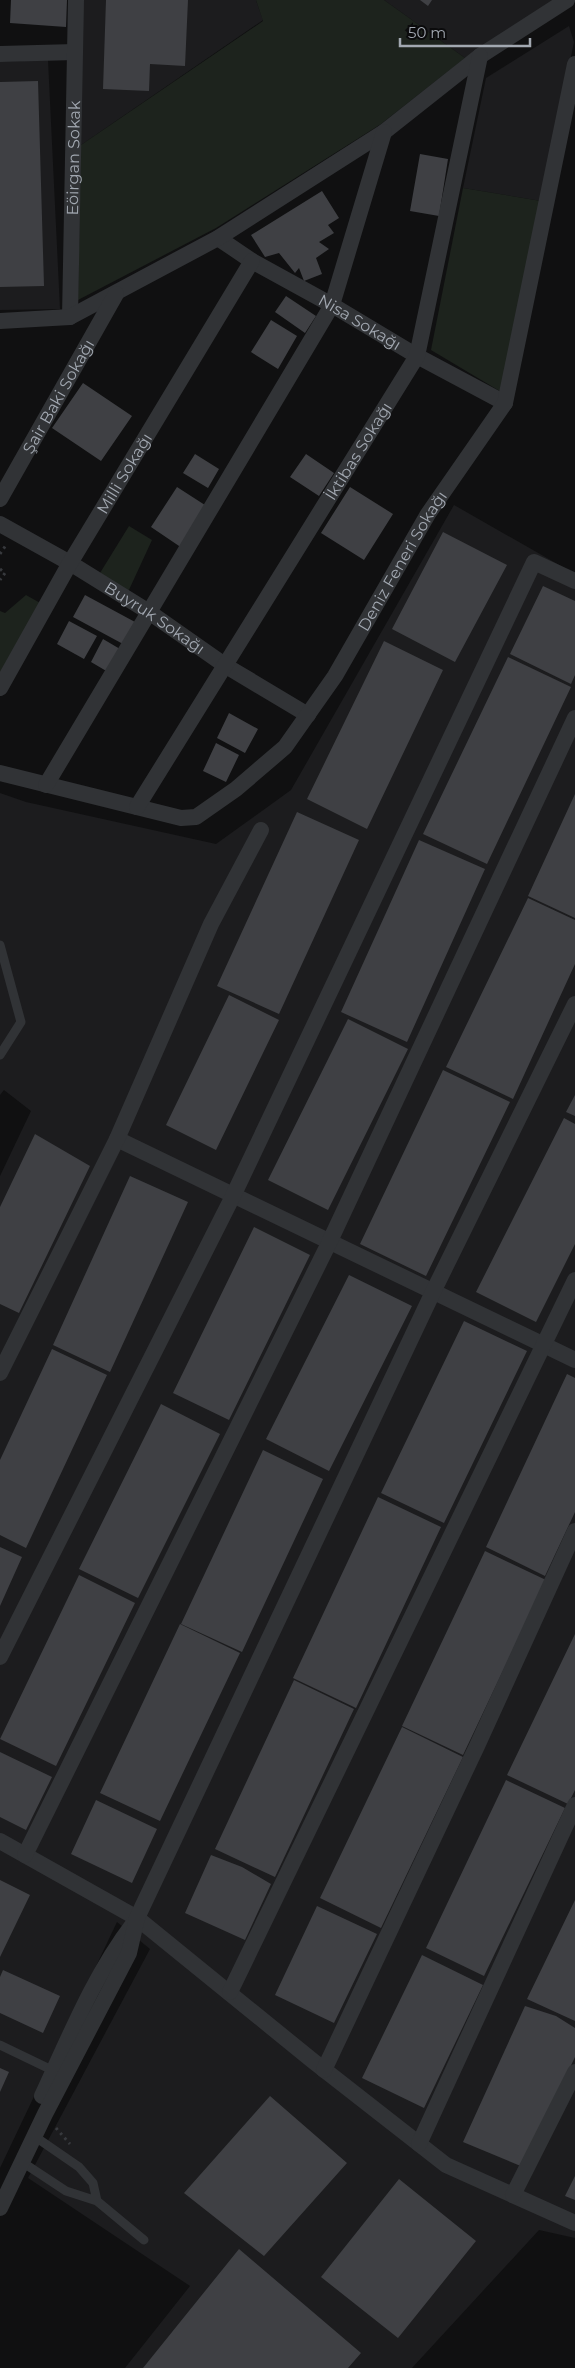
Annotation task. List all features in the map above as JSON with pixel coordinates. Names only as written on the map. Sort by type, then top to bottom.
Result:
[{"type":"street","name":"Eöirgan Sokak","points":[[70,318],[76,0]]},
{"type":"street","points":[[0,321],[70,318],[218,238],[384,132],[480,56],[566,0]]},
{"type":"street","points":[[0,54],[74,52]]},
{"type":"street","name":"İktibas Sokağı","points":[[137,807],[226,666],[416,356],[480,56]]},
{"type":"street","name":"Deniz Feneri Sokağı","points":[[0,774],[181,818],[196,817],[236,789],[285,747],[335,676],[428,514],[504,403],[575,64]]},
{"type":"street","points":[[46,785],[332,304],[384,132]]},
{"type":"street","name":"Nisa Sokağı","points":[[218,238],[252,261],[332,304],[416,356],[504,403]]},
{"type":"street","name":"Milli Sokağı","points":[[0,688],[70,563],[252,261]]},
{"type":"street","name":"Şair Baki Sokağı","points":[[0,499],[116,294]]},
{"type":"street","name":"Buyruk Sokağı","points":[[0,524],[70,563],[149,612],[226,666],[308,715]]},
{"type":"street","points":[[0,1657],[233,1196],[534,562],[575,582]]},
{"type":"street","points":[[26,1855],[329,1243],[575,718]]},
{"type":"street","points":[[0,1373],[117,1139],[210,924],[261,830]]},
{"type":"street","points":[[0,2208],[18,2159],[59,2074],[129,1953],[137,1918],[433,1292],[575,1004]]},
{"type":"street","points":[[117,1139],[329,1243],[575,1360]]},
{"type":"street","points":[[230,1992],[575,1280]]},
{"type":"street","points":[[324,2070],[477,1746],[575,1531]]},
{"type":"street","points":[[419,2144],[575,1805]]},
{"type":"street","points":[[0,1841],[137,1918],[324,2070],[446,2165],[575,2223]]},
{"type":"street","points":[[513,2195],[575,2072]]},
{"type":"street","points":[[0,2187],[18,2159]]},
{"type":"lane","points":[[0,946],[20,1022],[0,1055]]},
{"type":"lane","points":[[0,2045],[59,2074]]},
{"type":"lane","points":[[30,2134],[79,2167],[93,2183],[97,2201]]},
{"type":"lane","points":[[18,2159],[66,2191],[97,2201],[144,2240]]},
{"type":"path","points":[[0,569],[5,573],[0,580]]},
{"type":"shaded area","points":[[71,0],[256,0],[263,20],[81,145]]},
{"type":"shaded area","points":[[256,0],[384,0],[465,58],[381,124],[216,228],[78,300],[81,145],[263,21]]},
{"type":"shaded area","points":[[384,0],[557,0],[465,58]]},
{"type":"shaded area","points":[[569,26],[574,42],[541,201],[463,188],[486,78]]},
{"type":"shaded area","points":[[48,60],[60,309],[0,310],[0,62]]},
{"type":"shaded area","points":[[463,188],[541,201],[503,393],[431,350]]},
{"type":"shaded area","points":[[454,505],[575,574],[575,2238],[539,2230],[412,2368],[125,2368],[190,2286],[28,2178],[150,1949],[117,1922],[0,2168],[0,1176],[31,1111],[4,1090],[0,1095],[0,793],[26,802],[216,844],[291,790]]},
{"type":"shaded area","points":[[129,526],[152,540],[128,592],[100,573]]},
{"type":"shaded area","points":[[26,595],[42,604],[0,679],[0,611],[5,613]]},
{"type":"building","points":[[11,0],[67,0],[66,27],[10,23]]},
{"type":"building","points":[[106,0],[188,0],[185,66],[150,64],[149,91],[103,89]]},
{"type":"building","points":[[420,0],[432,0],[428,6]]},
{"type":"building","points":[[38,81],[44,286],[0,287],[0,82]]},
{"type":"building","points":[[420,154],[448,159],[439,216],[410,211]]},
{"type":"building","points":[[322,191],[339,218],[328,225],[334,233],[319,242],[329,249],[316,258],[322,274],[304,281],[299,268],[295,273],[279,253],[265,257],[251,235]]},
{"type":"building","points":[[286,296],[316,316],[305,333],[275,312]]},
{"type":"building","points":[[271,320],[297,336],[278,369],[251,352]]},
{"type":"building","points":[[83,383],[132,416],[101,461],[52,428]]},
{"type":"building","points":[[195,454],[219,469],[208,488],[183,473]]},
{"type":"building","points":[[306,454],[334,473],[319,496],[290,477]]},
{"type":"building","points":[[177,487],[208,507],[182,548],[151,527]]},
{"type":"building","points":[[350,487],[393,514],[364,560],[321,533]]},
{"type":"building","points":[[443,532],[507,565],[455,662],[392,629]]},
{"type":"building","points":[[543,586],[575,601],[575,675],[571,684],[510,654]]},
{"type":"building","points":[[85,595],[135,622],[123,644],[73,617]]},
{"type":"building","points":[[69,621],[97,636],[84,659],[57,644]]},
{"type":"building","points":[[103,639],[120,649],[108,672],[91,662]]},
{"type":"building","points":[[384,641],[443,670],[367,829],[307,799]]},
{"type":"building","points":[[508,657],[571,687],[487,864],[423,834]]},
{"type":"building","points":[[229,713],[258,729],[245,753],[217,738]]},
{"type":"building","points":[[216,743],[239,755],[226,782],[203,771]]},
{"type":"building","points":[[575,794],[575,918],[528,896]]},
{"type":"building","points":[[297,812],[359,840],[279,1014],[217,986]]},
{"type":"building","points":[[419,840],[485,869],[407,1042],[341,1012]]},
{"type":"building","points":[[528,898],[575,920],[575,964],[513,1099],[446,1067]]},
{"type":"building","points":[[229,995],[279,1020],[216,1150],[166,1125]]},
{"type":"building","points":[[348,1019],[408,1049],[328,1210],[268,1180]]},
{"type":"building","points":[[443,1070],[510,1102],[426,1276],[360,1244]]},
{"type":"building","points":[[575,1095],[575,1116],[566,1112]]},
{"type":"building","points":[[564,1118],[575,1124],[575,1244],[536,1322],[476,1292]]},
{"type":"building","points":[[35,1134],[90,1166],[19,1313],[0,1304],[0,1207]]},
{"type":"building","points":[[130,1176],[188,1202],[110,1372],[53,1345]]},
{"type":"building","points":[[254,1227],[310,1255],[229,1420],[173,1393]]},
{"type":"building","points":[[349,1275],[412,1306],[329,1471],[266,1439]]},
{"type":"building","points":[[464,1321],[527,1351],[444,1523],[381,1493]]},
{"type":"building","points":[[52,1349],[107,1375],[26,1548],[0,1535],[0,1460]]},
{"type":"building","points":[[567,1374],[575,1378],[575,1512],[545,1576],[486,1547]]},
{"type":"building","points":[[161,1404],[220,1434],[138,1598],[79,1569]]},
{"type":"building","points":[[263,1450],[323,1479],[242,1652],[181,1624]]},
{"type":"building","points":[[378,1497],[441,1527],[356,1708],[293,1678]]},
{"type":"building","points":[[0,1547],[22,1557],[0,1606]]},
{"type":"building","points":[[485,1551],[546,1580],[463,1755],[402,1726]]},
{"type":"building","points":[[79,1575],[135,1603],[56,1766],[0,1739]]},
{"type":"building","points":[[180,1624],[240,1653],[160,1821],[100,1793]]},
{"type":"building","points":[[575,1634],[575,1790],[568,1804],[507,1775]]},
{"type":"building","points":[[294,1680],[354,1709],[275,1877],[215,1849]]},
{"type":"building","points":[[402,1727],[463,1757],[381,1928],[320,1898]]},
{"type":"building","points":[[0,1752],[52,1777],[26,1830],[0,1817]]},
{"type":"building","points":[[506,1780],[565,1808],[484,1976],[426,1948]]},
{"type":"building","points":[[96,1800],[157,1829],[132,1883],[71,1854]]},
{"type":"building","points":[[211,1855],[242,1867],[271,1884],[245,1940],[185,1913]]},
{"type":"building","points":[[0,1880],[30,1895],[0,1957]]},
{"type":"building","points":[[575,1900],[575,2021],[527,1999]]},
{"type":"building","points":[[317,1906],[377,1934],[334,2023],[275,1995]]},
{"type":"building","points":[[422,1955],[483,1985],[424,2108],[362,2078]]},
{"type":"building","points":[[3,1970],[60,1996],[43,2033],[0,2013],[0,1977]]},
{"type":"building","points":[[525,2006],[556,2016],[575,2028],[575,2057],[523,2167],[463,2142]]},
{"type":"building","points":[[0,2068],[9,2072],[0,2092]]},
{"type":"building","points":[[270,2096],[347,2163],[264,2256],[184,2193]]},
{"type":"building","points":[[575,2176],[575,2200],[565,2196]]},
{"type":"building","points":[[399,2179],[476,2241],[398,2338],[321,2277]]},
{"type":"building","points":[[239,2249],[361,2353],[348,2368],[143,2368]]}]
